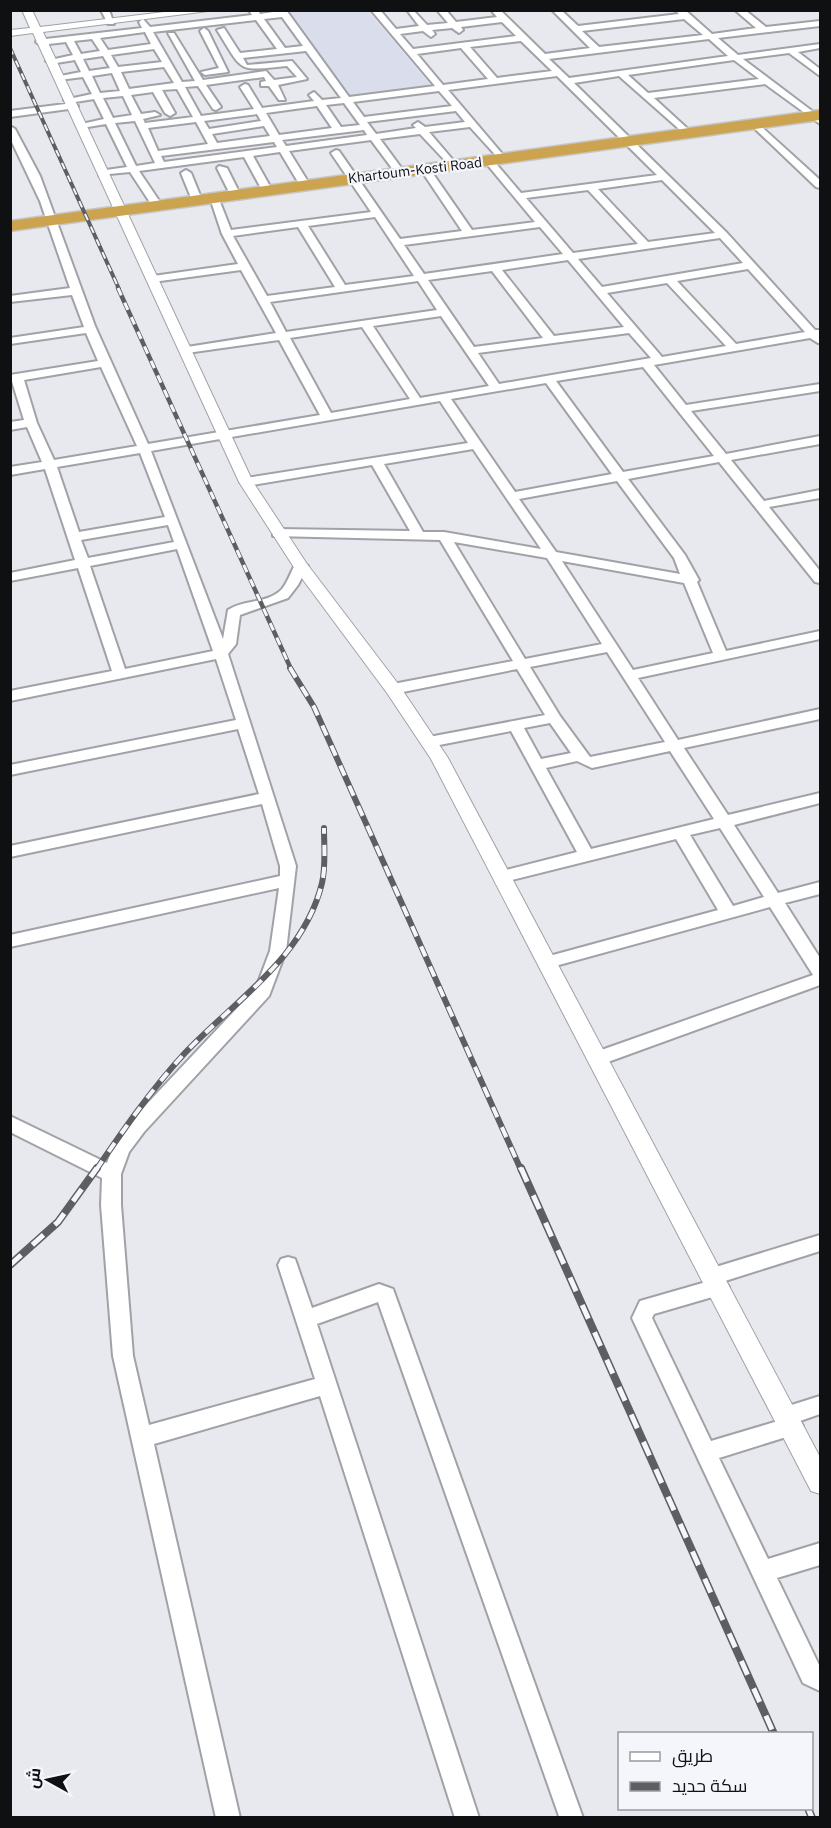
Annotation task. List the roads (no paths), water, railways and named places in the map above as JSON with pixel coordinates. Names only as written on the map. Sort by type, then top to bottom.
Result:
[{"type":"highway","name":"Khartoum-Kosti Road","points":[[10,226],[818,117]]},
{"type":"street","points":[[27,10],[187,350],[246,482],[301,566],[393,689],[429,742],[504,876],[820,1482]]},
{"type":"street","points":[[105,10],[111,22]]},
{"type":"street","points":[[38,36],[111,22],[211,10]]},
{"type":"street","points":[[220,10],[227,21]]},
{"type":"street","points":[[394,13],[423,10]]},
{"type":"street","points":[[441,10],[454,24],[495,81]]},
{"type":"street","points":[[495,10],[723,235],[818,337]]},
{"type":"street","points":[[556,10],[598,51]]},
{"type":"street","points":[[620,10],[633,22]]},
{"type":"street","points":[[739,10],[764,30]]},
{"type":"street","points":[[10,33],[97,40],[152,38],[195,25],[282,12],[308,48],[310,72],[336,114],[338,130]]},
{"type":"street","points":[[188,13],[195,25]]},
{"type":"street","points":[[394,13],[425,28],[444,47]]},
{"type":"street","points":[[394,13],[393,32],[471,124],[518,196],[660,362]]},
{"type":"street","points":[[576,30],[682,13],[766,81],[818,117]]},
{"type":"street","points":[[221,30],[258,17]]},
{"type":"street","points":[[258,17],[283,51]]},
{"type":"street","points":[[141,18],[214,146]]},
{"type":"street","points":[[393,32],[482,21],[506,22]]},
{"type":"street","points":[[482,21],[500,40]]},
{"type":"street","points":[[489,28],[506,22]]},
{"type":"street","points":[[541,57],[820,23]]},
{"type":"street","points":[[206,56],[214,50],[221,30]]},
{"type":"street","points":[[221,30],[245,68]]},
{"type":"street","points":[[54,68],[87,74],[115,70],[138,59],[152,38]]},
{"type":"street","points":[[97,40],[152,38],[188,44]]},
{"type":"street","points":[[410,51],[522,38]]},
{"type":"street","points":[[69,39],[138,179],[157,205]]},
{"type":"street","points":[[97,40],[115,70],[164,170]]},
{"type":"street","points":[[126,40],[150,80]]},
{"type":"street","points":[[176,42],[214,50]]},
{"type":"street","points":[[176,42],[216,107]]},
{"type":"street","points":[[199,43],[245,68],[266,75],[292,116],[409,114],[457,108]]},
{"type":"street","points":[[659,43],[666,50]]},
{"type":"street","points":[[566,81],[621,73],[678,60],[735,57],[820,46]]},
{"type":"street","points":[[238,56],[308,48]]},
{"type":"street","points":[[54,68],[107,57],[165,60],[191,66],[214,50]]},
{"type":"street","points":[[791,50],[820,72]]},
{"type":"street","points":[[191,66],[196,57]]},
{"type":"street","points":[[678,60],[691,72]]},
{"type":"street","points":[[207,92],[245,87],[289,63],[310,72],[345,99],[557,73]]},
{"type":"street","points":[[10,114],[71,103],[150,80],[201,83],[310,72]]},
{"type":"street","points":[[621,73],[687,134]]},
{"type":"street","points":[[699,80],[708,88]]},
{"type":"street","points":[[123,88],[156,88],[177,81]]},
{"type":"street","points":[[646,96],[766,81]]},
{"type":"street","points":[[245,87],[305,185]]},
{"type":"street","points":[[82,125],[111,121],[140,122],[180,130],[156,88]]},
{"type":"street","points":[[338,130],[336,114],[345,99]]},
{"type":"street","points":[[336,114],[345,99]]},
{"type":"street","points":[[196,114],[216,107],[256,106],[284,102],[336,114],[372,137],[400,173]]},
{"type":"street","points":[[140,122],[170,113],[239,113],[256,106]]},
{"type":"street","points":[[239,113],[256,141]]},
{"type":"street","points":[[409,114],[453,166]]},
{"type":"street","points":[[206,132],[267,123]]},
{"type":"street","points":[[297,124],[303,134]]},
{"type":"street","points":[[105,179],[138,179],[164,170],[247,154],[471,124]]},
{"type":"street","points":[[755,124],[819,182]]},
{"type":"street","points":[[10,129],[53,220],[75,291],[90,329],[144,448],[182,544],[221,654],[288,866],[278,951],[263,991],[137,1127],[121,1149],[112,1174],[111,1205],[123,1356],[228,1818]]},
{"type":"street","points":[[154,150],[185,141],[190,150],[338,130]]},
{"type":"street","points":[[105,179],[134,169],[186,173],[379,147]]},
{"type":"street","points":[[336,153],[375,214],[497,389]]},
{"type":"street","points":[[247,154],[267,190]]},
{"type":"street","points":[[222,168],[235,194]]},
{"type":"street","points":[[426,170],[469,234]]},
{"type":"street","points":[[186,173],[205,198],[227,234],[328,418]]},
{"type":"street","points":[[518,196],[665,177]]},
{"type":"street","points":[[590,186],[646,246]]},
{"type":"street","points":[[227,234],[375,214]]},
{"type":"street","points":[[301,224],[342,289]]},
{"type":"street","points":[[396,243],[543,224]]},
{"type":"street","points":[[264,300],[723,235]]},
{"type":"street","points":[[600,291],[752,265]]},
{"type":"street","points":[[153,279],[245,266]]},
{"type":"street","points":[[495,268],[550,339]]},
{"type":"street","points":[[669,279],[734,348]]},
{"type":"street","points":[[10,299],[75,291]]},
{"type":"street","points":[[187,350],[444,312]]},
{"type":"street","points":[[365,323],[418,403]]},
{"type":"street","points":[[10,341],[90,329]]},
{"type":"street","points":[[470,351],[632,329]]},
{"type":"street","points":[[10,471],[734,348],[818,337]]},
{"type":"street","points":[[106,363],[14,379],[50,465],[120,675]]},
{"type":"street","points":[[646,363],[820,579]]},
{"type":"street","points":[[550,381],[680,558],[692,580],[721,655]]},
{"type":"street","points":[[683,409],[820,387]]},
{"type":"street","points":[[444,398],[552,556],[820,971]]},
{"type":"street","points":[[10,426],[32,423]]},
{"type":"street","points":[[510,497],[820,440]]},
{"type":"street","points":[[246,482],[476,445]]},
{"type":"street","points":[[376,461],[418,534]]},
{"type":"street","points":[[761,505],[820,494]]},
{"type":"street","points":[[74,537],[172,519]]},
{"type":"street","points":[[278,533],[444,536],[692,580]]},
{"type":"street","points":[[444,536],[579,756],[592,763],[820,714]]},
{"type":"street","points":[[10,577],[182,544]]},
{"type":"street","points":[[11,694],[221,654],[229,644],[233,613],[237,609],[284,595],[301,566]]},
{"type":"street","points":[[628,676],[820,635]]},
{"type":"street","points":[[393,689],[610,647]]},
{"type":"street","points":[[429,742],[554,717]]},
{"type":"street","points":[[10,770],[243,723]]},
{"type":"street","points":[[515,725],[586,855]]},
{"type":"street","points":[[537,765],[579,756]]},
{"type":"street","points":[[10,852],[268,797]]},
{"type":"street","points":[[504,876],[820,798]]},
{"type":"street","points":[[680,832],[728,912]]},
{"type":"street","points":[[10,941],[288,880]]},
{"type":"street","points":[[548,962],[820,888]]},
{"type":"street","points":[[599,1058],[820,980]]},
{"type":"street","points":[[10,1123],[112,1174]]},
{"type":"street","points":[[820,1243],[647,1307],[642,1318],[811,1675],[820,1679]]},
{"type":"street","points":[[288,1265],[467,1818]]},
{"type":"street","points":[[306,1319],[379,1293],[386,1295],[570,1817]]},
{"type":"street","points":[[142,1437],[327,1384]]},
{"type":"street","points":[[705,1452],[789,1421],[820,1405]]},
{"type":"street","points":[[762,1572],[820,1554]]},
{"type":"railway","points":[[10,48],[119,289]]},
{"type":"railway","points":[[118,288],[291,669]]},
{"type":"railway","points":[[290,668],[314,707],[521,1170]]},
{"type":"railway","points":[[96,1170],[138,1110],[184,1054],[265,977],[300,934],[313,910],[322,883],[324,828]]},
{"type":"railway","points":[[10,1265],[58,1222],[97,1168]]},
{"type":"railway","points":[[521,1168],[773,1732]]},
{"type":"railway","points":[[809,1810],[812,1818]]}]
